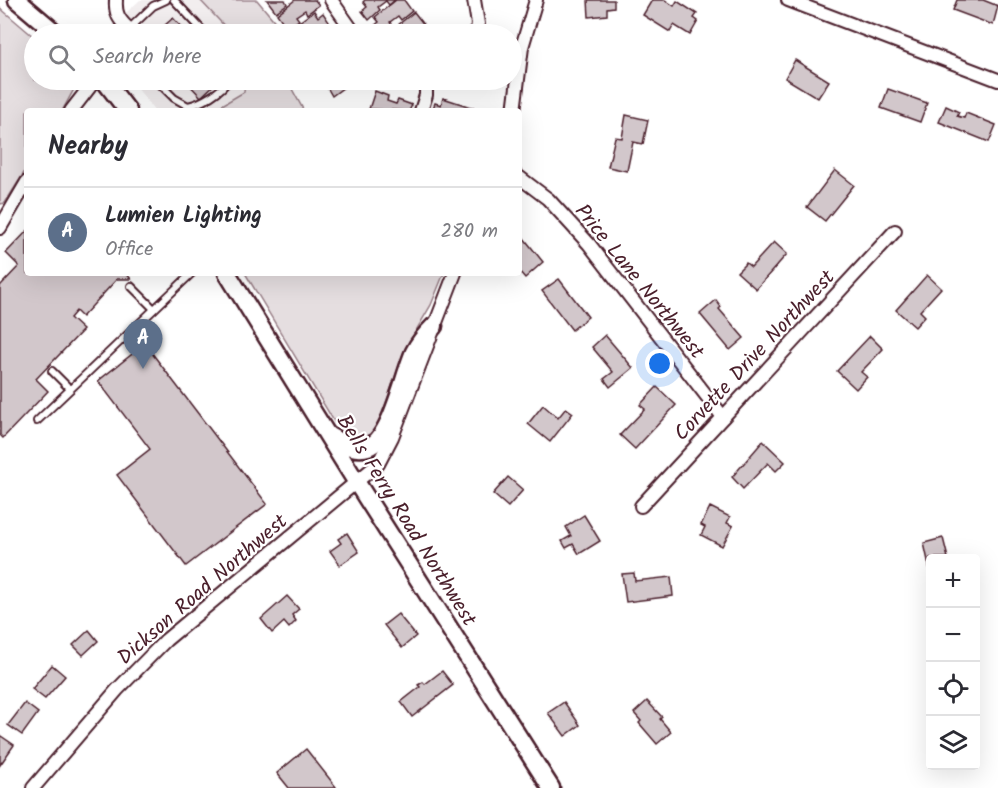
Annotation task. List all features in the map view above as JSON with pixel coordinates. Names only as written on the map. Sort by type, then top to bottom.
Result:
[{"type":"main road","points":[[17,0],[45,24]]},
{"type":"main road","points":[[112,90],[126,108]]},
{"type":"main road","name":"Bells Ferry Road Northwest","points":[[229,276],[326,434],[552,788]]},
{"type":"main road","points":[[326,434],[352,447],[366,448],[373,444],[389,418],[413,354],[434,326]]},
{"type":"street","points":[[116,0],[116,11],[123,24]]},
{"type":"street","points":[[331,0],[348,24]]},
{"type":"street","points":[[474,0],[478,24]]},
{"type":"street","points":[[522,47],[536,0]]},
{"type":"street","points":[[788,0],[998,80]]},
{"type":"street","points":[[72,108],[87,90]]},
{"type":"street","points":[[422,108],[426,90]]},
{"type":"street","points":[[514,108],[517,90]]},
{"type":"street","name":"Price Lane Northwest","points":[[522,179],[548,199],[589,243],[723,417]]},
{"type":"street","points":[[1,222],[24,187]]},
{"type":"street","name":"Corvette Drive Northwest","points":[[641,506],[895,231]]},
{"type":"street","name":"Dickson Road Northwest","points":[[33,788],[145,659],[357,483],[384,455],[454,276]]},
{"type":"lane","points":[[136,24],[153,6],[166,0]]},
{"type":"lane","points":[[174,0],[197,24]]},
{"type":"lane","points":[[166,90],[187,106],[196,105],[219,90]]},
{"type":"lane","points":[[37,421],[189,276]]},
{"type":"lane","points":[[131,286],[154,309]]},
{"type":"lane","points":[[52,371],[70,389]]},
{"type":"shaded area","points":[[140,0],[200,0],[223,24],[114,24]]},
{"type":"shaded area","points":[[200,0],[257,0],[277,24],[223,24]]},
{"type":"shaded area","points":[[0,8],[24,28],[24,90],[74,90],[64,108],[24,108],[24,173],[5,203],[0,204]]},
{"type":"shaded area","points":[[139,90],[244,90],[217,108],[153,108]]},
{"type":"shaded area","points":[[244,90],[292,90],[302,108],[217,108]]},
{"type":"shaded area","points":[[247,276],[443,276],[431,305],[404,351],[378,426],[368,438],[358,440],[347,436],[335,423]]},
{"type":"building","points":[[267,0],[285,0],[287,4],[276,12]]},
{"type":"building","points":[[295,0],[315,0],[319,5],[307,14],[305,10],[296,16],[299,20],[293,24],[284,24],[277,14]]},
{"type":"building","points":[[365,0],[395,0],[389,5],[386,1],[378,7],[380,10],[369,20],[362,11],[367,7],[363,2]]},
{"type":"building","points":[[396,0],[404,0],[412,11],[401,20],[398,16],[390,22],[391,24],[376,24],[379,22],[375,17]]},
{"type":"building","points":[[588,0],[614,0],[614,7],[607,8],[607,15],[589,17]]},
{"type":"building","points":[[652,0],[665,0],[674,6],[677,1],[697,14],[694,18],[698,21],[690,35],[674,25],[670,32],[643,15]]},
{"type":"building","points":[[957,0],[983,0],[998,6],[993,25],[953,10]]},
{"type":"building","points":[[314,11],[318,17],[323,13],[329,22],[327,24],[296,24]]},
{"type":"building","points":[[414,12],[423,24],[399,24]]},
{"type":"building","points":[[173,18],[179,24],[166,24]]},
{"type":"building","points":[[795,60],[829,81],[818,98],[785,78]]},
{"type":"building","points":[[888,89],[927,103],[920,122],[881,108]]},
{"type":"building","points":[[194,90],[208,90],[201,97]]},
{"type":"building","points":[[329,90],[340,90],[332,96]]},
{"type":"building","points":[[375,91],[388,96],[387,101],[396,104],[398,100],[412,105],[410,108],[369,108]]},
{"type":"building","points":[[443,98],[474,108],[433,108],[435,103],[441,105]]},
{"type":"building","points":[[946,106],[959,112],[957,116],[964,118],[966,113],[996,125],[989,142],[939,122]]},
{"type":"building","points":[[626,115],[648,120],[643,144],[633,142],[627,171],[608,167],[615,137],[622,138]]},
{"type":"building","points":[[835,170],[854,185],[825,221],[807,207]]},
{"type":"building","points":[[24,234],[24,276],[128,276],[131,279],[117,279],[82,317],[76,311],[70,318],[83,330],[36,379],[48,391],[3,438],[0,435],[0,286],[19,266],[6,253]]},
{"type":"building","points":[[522,236],[543,262],[525,278],[522,274]]},
{"type":"building","points":[[774,242],[787,254],[756,289],[737,272],[746,263],[751,267]]},
{"type":"building","points":[[927,275],[941,288],[920,311],[925,316],[915,327],[896,310]]},
{"type":"building","points":[[559,279],[588,317],[572,330],[542,291]]},
{"type":"building","points":[[716,300],[721,307],[719,309],[744,338],[730,350],[700,314]]},
{"type":"building","points":[[605,335],[633,368],[610,387],[604,379],[613,372],[592,347]]},
{"type":"building","points":[[870,336],[883,349],[861,372],[867,377],[856,389],[837,371]]},
{"type":"building","points":[[145,344],[267,504],[186,566],[117,475],[150,449],[98,381]]},
{"type":"building","points":[[657,387],[676,405],[635,449],[620,435],[645,409],[640,405]]},
{"type":"building","points":[[543,405],[558,418],[566,408],[573,413],[550,442],[528,424]]},
{"type":"building","points":[[763,441],[785,462],[776,471],[768,463],[743,489],[732,477]]},
{"type":"building","points":[[508,477],[523,490],[508,507],[493,494]]},
{"type":"building","points":[[710,507],[730,517],[727,523],[733,526],[722,546],[701,535],[705,527],[701,525]]},
{"type":"building","points":[[584,515],[600,541],[579,554],[573,544],[566,548],[562,541],[571,536],[566,527]]},
{"type":"building","points":[[347,533],[359,552],[340,565],[330,551],[341,543],[338,539]]},
{"type":"building","points":[[943,538],[947,554],[926,554],[924,543]]},
{"type":"building","points":[[634,573],[635,581],[671,577],[673,596],[626,602],[622,574]]},
{"type":"building","points":[[287,596],[299,609],[292,615],[296,621],[289,628],[284,622],[272,633],[261,619]]},
{"type":"building","points":[[398,614],[416,636],[402,648],[384,625]]},
{"type":"building","points":[[89,630],[98,641],[83,655],[73,645]]},
{"type":"building","points":[[52,665],[65,676],[45,699],[32,689]]},
{"type":"building","points":[[442,671],[453,685],[412,717],[401,702],[420,687],[418,685],[423,682],[425,684]]},
{"type":"building","points":[[647,701],[662,717],[660,719],[671,732],[657,744],[639,723],[641,721],[634,713]]},
{"type":"building","points":[[564,702],[580,725],[565,736],[548,713]]},
{"type":"building","points":[[25,703],[38,713],[22,735],[8,725]]},
{"type":"building","points":[[1,736],[14,745],[0,765],[0,738]]},
{"type":"building","points":[[306,749],[336,787],[289,788],[277,773]]},
{"type":"place","name":"Lumien Lighting","points":[[143,369]]}]
